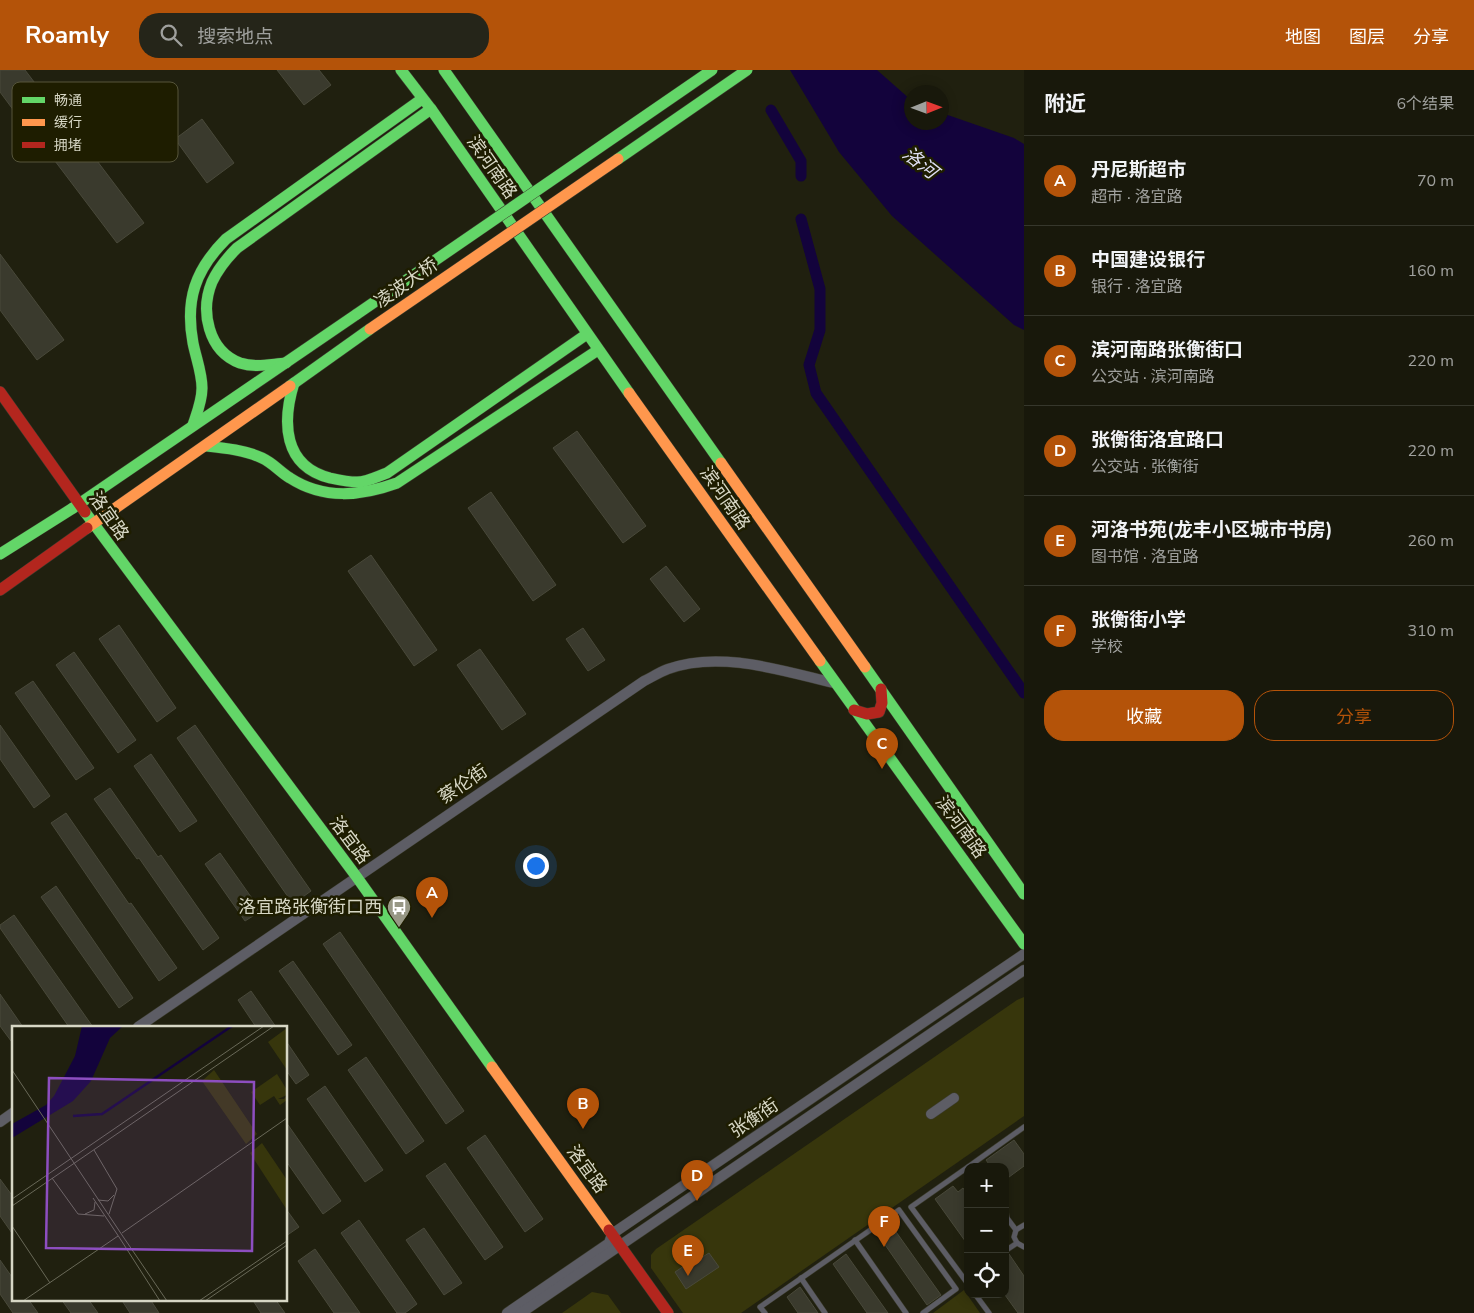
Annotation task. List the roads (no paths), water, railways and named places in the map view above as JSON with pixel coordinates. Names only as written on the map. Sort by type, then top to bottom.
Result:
[{"type":"main road","name":"滨河南路","points":[[401,70],[431,109],[598,350],[854,710],[1024,944]]},
{"type":"main road","name":"滨河南路","points":[[444,70],[1024,894]]},
{"type":"main road","name":"凌波大桥","points":[[0,554],[76,506],[712,70]]},
{"type":"main road","name":"凌波大桥","points":[[0,590],[370,329],[746,70]]},
{"type":"main road","points":[[193,424],[200,407],[202,378],[190,330],[190,309],[198,274],[214,250],[226,239],[422,99]]},
{"type":"main road","points":[[286,363],[260,365],[238,363],[222,351],[215,342],[210,332],[207,318],[207,300],[211,284],[218,270],[237,248],[431,109]]},
{"type":"main road","points":[[294,383],[288,400],[286,420],[289,442],[297,459],[315,472],[335,479],[359,482],[387,473],[587,334]]},
{"type":"main road","points":[[206,446],[235,449],[253,454],[265,459],[293,480],[318,492],[348,495],[364,494],[397,483],[598,350]]},
{"type":"main road","name":"洛宜路","points":[[0,392],[90,526],[114,553],[614,1243],[668,1313]]},
{"type":"main road","name":"洛宜路","points":[[0,406],[76,506]]},
{"type":"main road","points":[[854,710],[866,714],[879,712],[882,703],[881,689]]},
{"type":"main road","name":"洛宜路","points":[[614,1243],[659,1313]]},
{"type":"street","name":"蔡伦街","points":[[139,1026],[644,681],[669,668],[702,662],[749,664],[836,683]]},
{"type":"street","name":"张衡街","points":[[521,1313],[614,1243],[1024,954]]},
{"type":"street","name":"张衡街","points":[[507,1313],[1024,970]]},
{"type":"street","points":[[931,1114],[954,1098]]},
{"type":"street","points":[[0,1122],[12,1113]]},
{"type":"lane","points":[[973,1163],[1024,1127]]},
{"type":"lane","points":[[964,1169],[911,1207],[964,1276]]},
{"type":"lane","points":[[1005,1208],[1007,1218],[1016,1230]]},
{"type":"lane","points":[[764,1313],[760,1307],[899,1210],[956,1289],[924,1313]]},
{"type":"lane","points":[[1024,1225],[1016,1230],[1014,1237],[1017,1243],[1024,1247]]},
{"type":"lane","points":[[855,1240],[906,1313]]},
{"type":"lane","points":[[1009,1248],[1017,1243]]},
{"type":"lane","points":[[801,1278],[825,1313]]},
{"type":"lane","points":[[978,1298],[989,1313]]},
{"type":"water","name":"洛河","points":[[790,70],[877,70],[904,94],[904,130],[949,130],[949,115],[1014,138],[1024,144],[1024,330],[1014,325],[892,216],[839,152]]},
{"type":"waterway","points":[[771,110],[801,161],[801,176]]},
{"type":"waterway","points":[[801,219],[820,289],[820,330],[809,365],[816,393],[1024,693]]},
{"type":"place","name":"滨河南路张衡街口","points":[[882,769]]},
{"type":"place","name":"丹尼斯超市","points":[[432,918]]},
{"type":"place","name":"洛宜路张衡街口西","points":[[399,928]]},
{"type":"place","name":"中国建设银行","points":[[583,1129]]},
{"type":"place","name":"张衡街洛宜路口","points":[[697,1201]]},
{"type":"place","name":"张衡街小学","points":[[884,1247]]},
{"type":"place","name":"河洛书苑(龙丰小区城市书房)","points":[[688,1276]]}]
